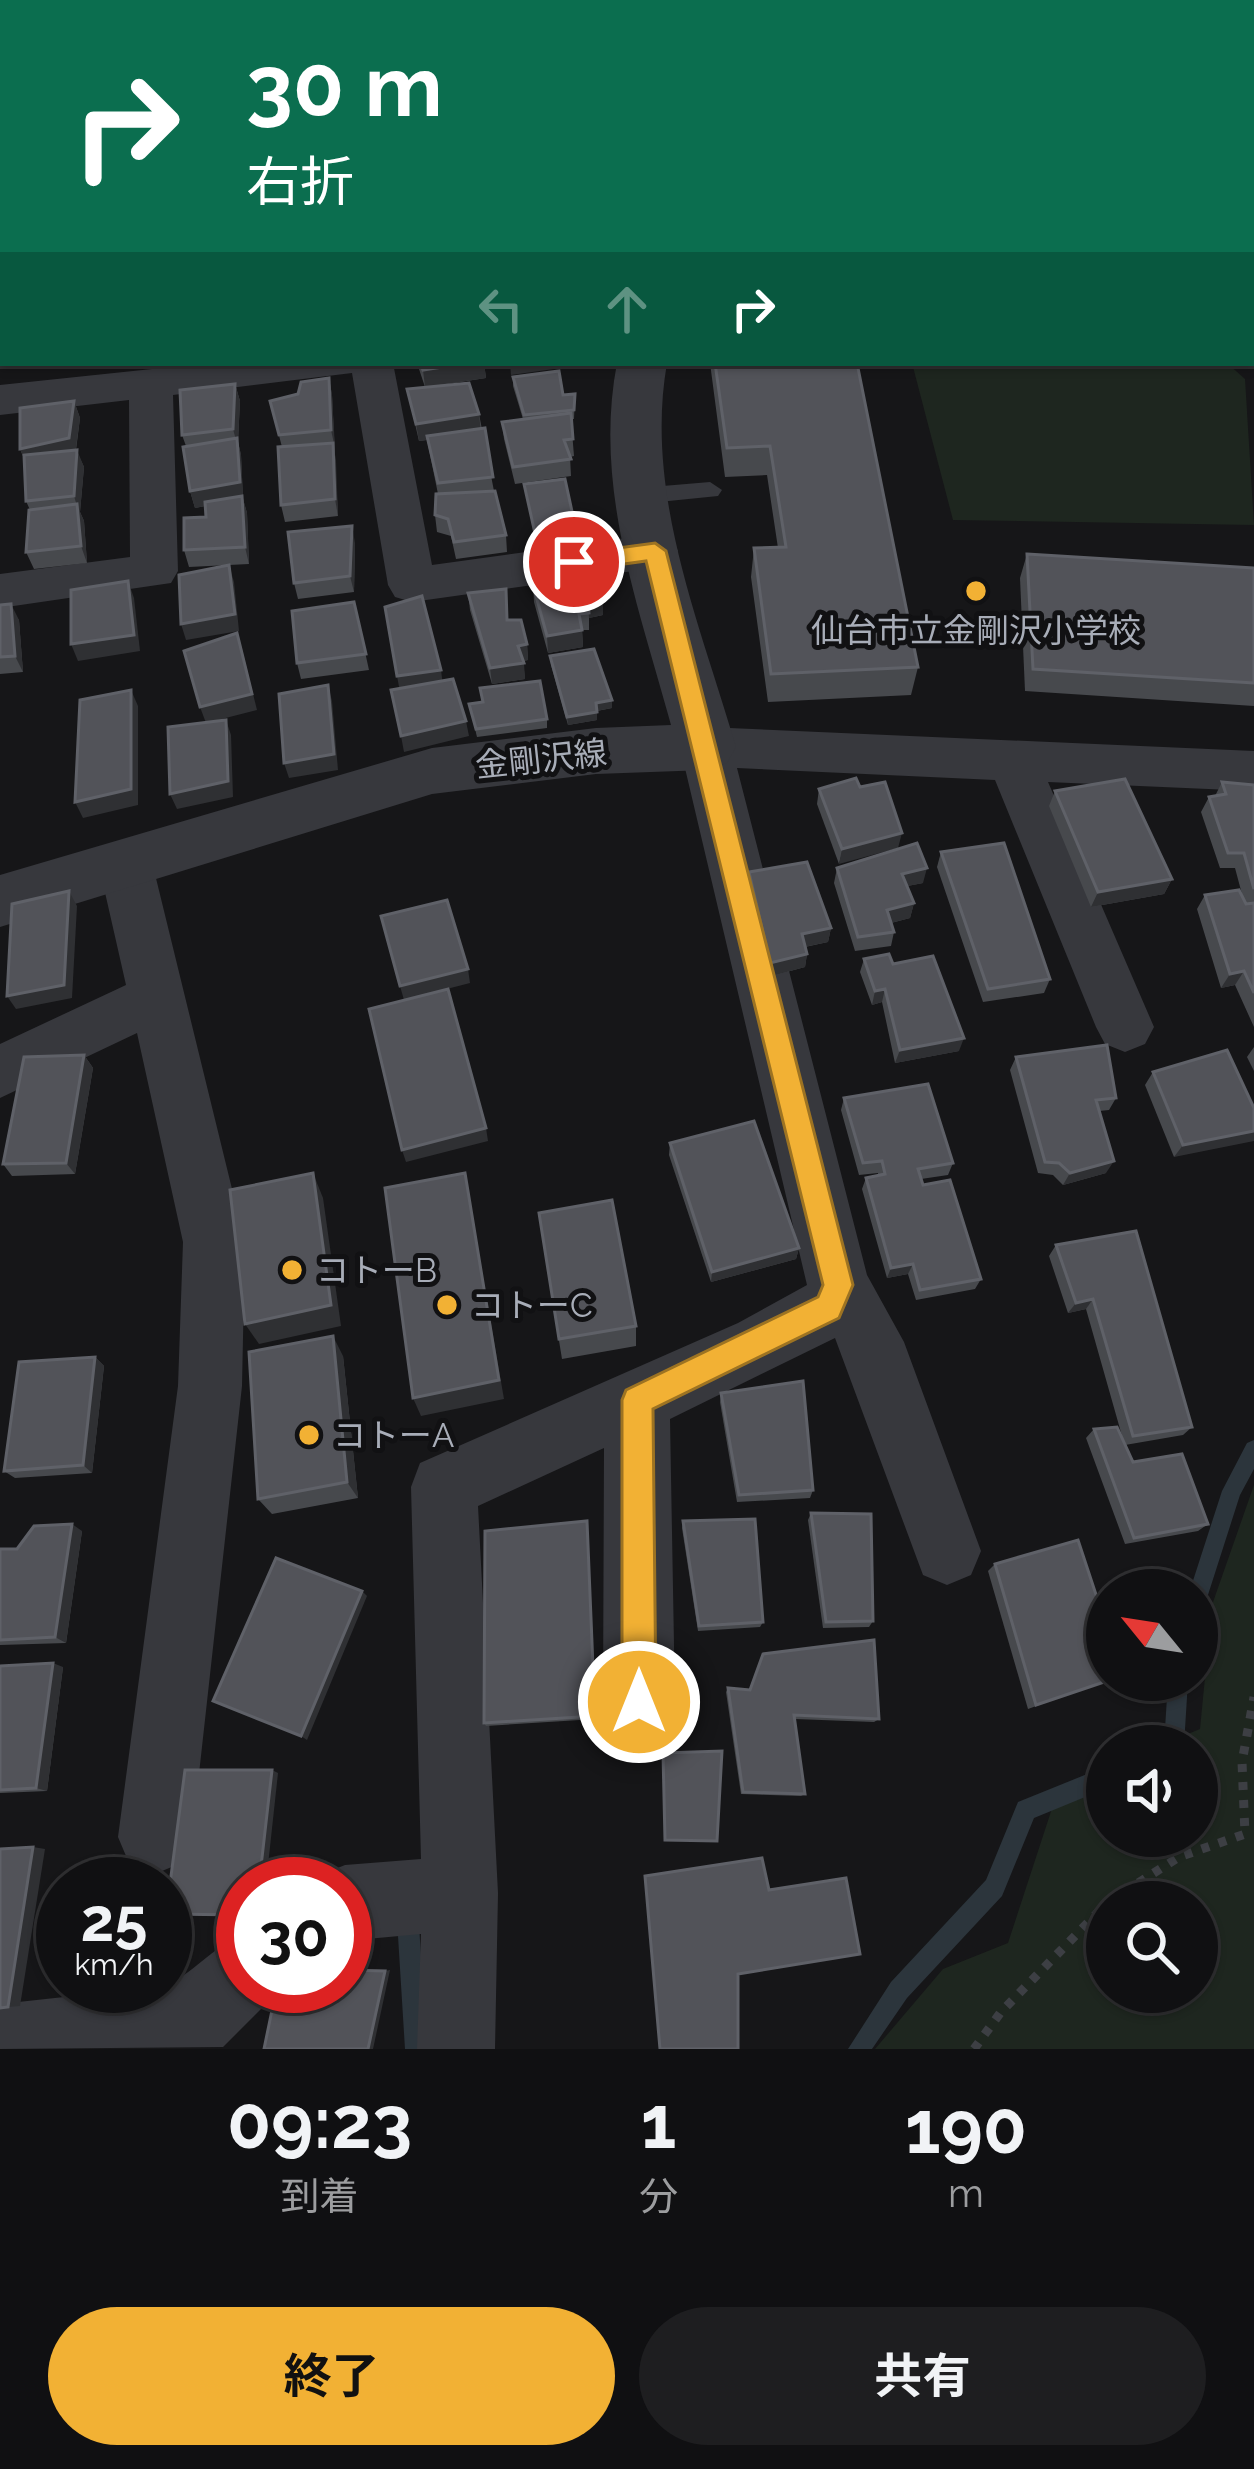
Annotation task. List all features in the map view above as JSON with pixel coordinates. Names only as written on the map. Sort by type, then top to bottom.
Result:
[{"type":"street","points":[[0,400],[312,366]]},
{"type":"street","points":[[373,366],[412,585],[647,524]]},
{"type":"street","points":[[641,366],[632,393],[631,436],[647,524],[838,1285],[872,1342],[947,1552]]},
{"type":"street","points":[[0,591],[154,571],[151,384]]},
{"type":"street","points":[[706,747],[1254,772]]},
{"type":"street","name":"金剛沢線","points":[[0,901],[432,771],[596,751],[706,747]]},
{"type":"street","points":[[1013,760],[1125,1027]]},
{"type":"street","points":[[126,866],[214,1242],[211,1385],[155,1837]]},
{"type":"street","points":[[0,1072],[154,998]]},
{"type":"street","points":[[456,2049],[460,1893],[444,1487],[828,1308],[838,1285]]},
{"type":"street","points":[[637,1400],[639,1702]]},
{"type":"street","points":[[372,1901],[460,1893]]},
{"type":"street","points":[[0,2043],[195,2019],[216,1998]]},
{"type":"lane","points":[[647,524],[710,490]]},
{"type":"path","points":[[1141,1881],[1179,1857],[1250,1836],[1241,1762],[1254,1697]]},
{"type":"path","points":[[974,2049],[1000,2012],[1086,1924]]},
{"type":"shaded area","points":[[913,366],[1230,366],[1245,379],[1254,525],[953,520]]},
{"type":"shaded area","points":[[1254,1485],[1254,2049],[875,2049],[943,1969],[1008,1943],[1059,1787],[1086,1776],[1086,1857],[1218,1857],[1218,1725],[1200,1725],[1203,1701],[1218,1701],[1218,1588]]},
{"type":"building","points":[[715,366],[858,366],[918,667],[771,674],[754,548],[786,547],[770,446],[727,448]]},
{"type":"building","points":[[559,371],[563,395],[575,394],[574,410],[524,415],[513,377]]},
{"type":"building","points":[[329,378],[331,430],[279,435],[270,401],[298,394],[301,382]]},
{"type":"building","points":[[469,383],[479,414],[416,424],[407,389]]},
{"type":"building","points":[[235,384],[233,429],[182,435],[180,390]]},
{"type":"building","points":[[74,401],[69,438],[20,449],[20,408]]},
{"type":"building","points":[[571,413],[573,439],[564,440],[571,459],[513,467],[502,422]]},
{"type":"building","points":[[485,428],[493,477],[438,483],[427,436]]},
{"type":"building","points":[[237,438],[240,482],[190,491],[183,447]]},
{"type":"building","points":[[333,443],[335,499],[281,505],[278,447]]},
{"type":"building","points":[[77,450],[74,496],[26,501],[24,455]]},
{"type":"building","points":[[565,479],[576,530],[536,538],[524,484]]},
{"type":"building","points":[[495,491],[506,535],[454,542],[448,519],[435,515],[436,494]]},
{"type":"building","points":[[242,496],[245,547],[184,550],[184,518],[206,517],[205,502]]},
{"type":"building","points":[[77,504],[81,546],[26,552],[29,510]]},
{"type":"building","points":[[352,526],[350,576],[294,583],[288,532]]},
{"type":"building","points":[[1027,554],[1254,568],[1254,683],[1033,669]]},
{"type":"building","points":[[229,565],[235,614],[181,624],[179,575]]},
{"type":"building","points":[[593,575],[603,599],[588,602],[589,613],[579,614],[582,630],[547,636],[533,585]]},
{"type":"building","points":[[128,581],[134,635],[71,644],[71,590]]},
{"type":"building","points":[[506,589],[507,620],[521,620],[527,644],[518,646],[524,663],[490,668],[468,593]]},
{"type":"building","points":[[422,596],[441,670],[397,676],[385,607]]},
{"type":"building","points":[[354,602],[366,654],[297,663],[292,611]]},
{"type":"building","points":[[11,604],[15,656],[0,657],[0,605]]},
{"type":"building","points":[[237,633],[252,694],[200,707],[184,651]]},
{"type":"building","points":[[594,649],[612,700],[596,703],[597,712],[567,717],[550,656]]},
{"type":"building","points":[[453,679],[466,721],[401,736],[391,690]]},
{"type":"building","points":[[540,681],[547,719],[476,729],[469,704],[483,702],[480,688]]},
{"type":"building","points":[[328,685],[334,754],[284,763],[279,694]]},
{"type":"building","points":[[131,690],[131,789],[75,802],[80,700]]},
{"type":"building","points":[[226,720],[228,781],[170,794],[168,727]]},
{"type":"building","points":[[856,778],[860,787],[885,782],[902,833],[842,849],[819,789]]},
{"type":"building","points":[[1125,779],[1172,879],[1098,892],[1055,791]]},
{"type":"building","points":[[1222,782],[1254,785],[1254,889],[1244,853],[1228,853],[1209,797],[1226,794]]},
{"type":"building","points":[[917,843],[927,868],[902,874],[914,903],[887,910],[894,932],[858,937],[837,868]]},
{"type":"building","points":[[1004,843],[1050,979],[988,989],[941,852]]},
{"type":"building","points":[[807,862],[831,928],[802,934],[807,954],[770,963],[749,872]]},
{"type":"building","points":[[1239,890],[1246,904],[1254,903],[1254,993],[1244,971],[1230,974],[1205,895]]},
{"type":"building","points":[[69,891],[64,985],[7,996],[12,904]]},
{"type":"building","points":[[447,900],[468,969],[400,986],[381,916]]},
{"type":"building","points":[[889,954],[893,964],[933,956],[964,1038],[900,1050],[885,989],[875,991],[864,959]]},
{"type":"building","points":[[448,989],[486,1128],[402,1150],[369,1009]]},
{"type":"building","points":[[1107,1045],[1116,1098],[1096,1100],[1114,1161],[1070,1173],[1059,1163],[1045,1162],[1016,1057]]},
{"type":"building","points":[[1227,1050],[1254,1108],[1254,1131],[1183,1145],[1153,1072]]},
{"type":"building","points":[[84,1055],[66,1163],[3,1164],[24,1057]]},
{"type":"building","points":[[928,1084],[953,1163],[918,1169],[923,1185],[950,1180],[981,1279],[920,1290],[913,1264],[891,1268],[866,1178],[885,1174],[882,1161],[863,1163],[844,1098]]},
{"type":"building","points":[[754,1121],[799,1248],[712,1272],[670,1143]]},
{"type":"building","name":"コトーB","points":[[313,1173],[331,1305],[245,1324],[230,1190]]},
{"type":"building","name":"コトーC","points":[[465,1173],[499,1380],[413,1398],[385,1188]]},
{"type":"building","points":[[612,1200],[636,1326],[559,1339],[539,1213]]},
{"type":"building","points":[[1136,1231],[1192,1427],[1133,1436],[1093,1299],[1076,1303],[1056,1245]]},
{"type":"building","name":"コトーA","points":[[333,1336],[347,1482],[258,1499],[249,1352]]},
{"type":"building","points":[[95,1357],[83,1465],[4,1471],[19,1362]]},
{"type":"building","points":[[803,1381],[813,1490],[739,1495],[721,1393]]},
{"type":"building","points":[[1117,1427],[1133,1462],[1182,1454],[1208,1524],[1134,1538],[1094,1429]]},
{"type":"building","points":[[811,1513],[871,1514],[873,1621],[826,1622]]},
{"type":"building","points":[[755,1519],[763,1622],[699,1626],[683,1521]]},
{"type":"building","points":[[587,1521],[595,1716],[484,1723],[485,1531]]},
{"type":"building","points":[[72,1524],[55,1637],[0,1640],[0,1549],[17,1549],[34,1526]]},
{"type":"building","points":[[1078,1540],[1088,1569],[1086,1688],[1036,1705],[995,1564]]},
{"type":"building","points":[[276,1558],[362,1591],[301,1736],[213,1701]]},
{"type":"building","points":[[874,1640],[879,1719],[794,1715],[805,1794],[743,1792],[728,1688],[750,1690],[763,1654]]},
{"type":"building","points":[[53,1663],[36,1788],[0,1790],[0,1666]]},
{"type":"building","points":[[722,1751],[717,1841],[665,1840],[663,1753]]},
{"type":"building","points":[[185,1770],[272,1770],[262,1857],[216,1857],[216,1915],[192,1914],[192,1857],[174,1857]]},
{"type":"building","points":[[33,1847],[8,2007],[0,2008],[0,1849]]},
{"type":"building","points":[[762,1858],[769,1890],[846,1878],[860,1954],[738,1974],[738,2049],[660,2049],[645,1876]]},
{"type":"building","points":[[372,1971],[385,1971],[368,2049],[264,2049],[271,2013],[372,2013]]},
{"type":"waterway","points":[[1206,1569],[1232,1491],[1254,1450]]},
{"type":"waterway","points":[[1175,1725],[1177,1701]]},
{"type":"waterway","points":[[859,2049],[899,1990],[994,1888],[1026,1810],[1086,1786]]},
{"type":"waterway","points":[[400,1926],[408,1925],[416,2049]]},
{"type":"place","name":"仙台市立金剛沢小学校","points":[[976,591]]},
{"type":"place","name":"コトーB","points":[[292,1270]]},
{"type":"place","name":"コトーC","points":[[447,1305]]},
{"type":"place","name":"コトーA","points":[[309,1435]]},
{"type":"route","points":[[574,562],[655,551],[838,1285],[828,1308],[761,1345],[637,1400],[639,1702]]}]
